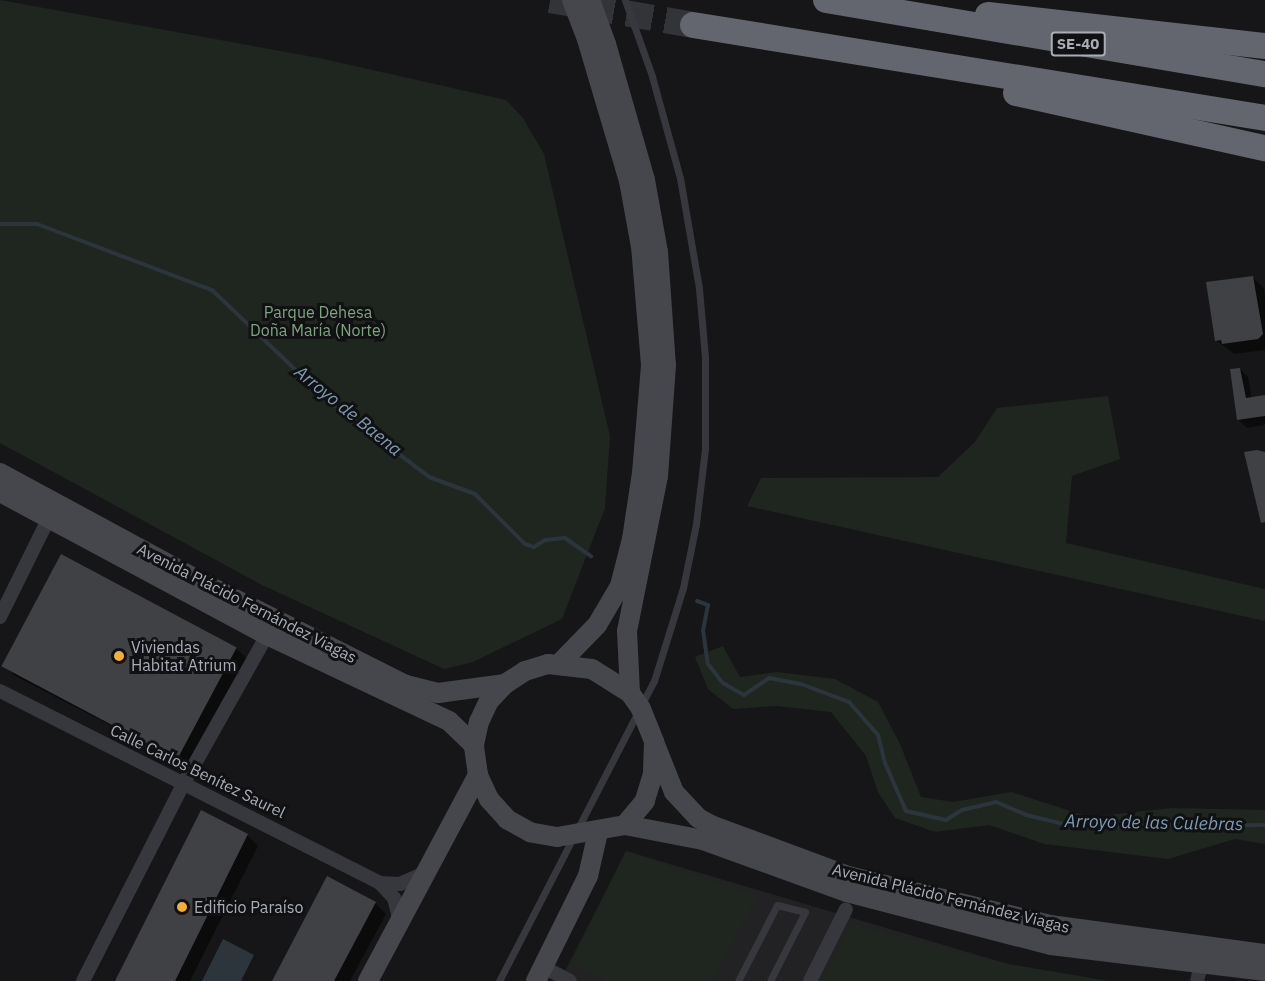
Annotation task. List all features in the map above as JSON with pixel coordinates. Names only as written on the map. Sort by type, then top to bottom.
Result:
[{"type":"highway","name":"SE-40","points":[[826,0],[1265,74]]},
{"type":"highway","points":[[891,10],[1020,16],[1265,46]]},
{"type":"highway","points":[[693,25],[1265,118]]},
{"type":"highway","points":[[901,58],[1007,91],[1265,148]]},
{"type":"main road","points":[[572,0],[596,41]]},
{"type":"main road","points":[[560,663],[597,625],[620,586],[642,473],[651,365],[641,247],[629,181],[596,41],[590,0]]},
{"type":"main road","name":"Avenida Plácido Fernández Viagas","points":[[596,41],[645,180],[658,252],[666,365],[658,476],[627,632],[635,701],[674,792],[698,818],[848,876],[1050,926],[1265,954]]},
{"type":"main road","name":"Avenida Plácido Fernández Viagas","points":[[0,473],[209,586],[406,685],[438,693],[505,684]]},
{"type":"main road","name":"Avenida Plácido Fernández Viagas","points":[[0,492],[267,636],[449,721],[474,745]]},
{"type":"main road","points":[[635,701],[592,669],[560,663],[525,671],[505,684],[484,712],[474,745],[478,775],[489,799],[507,819],[530,832],[576,837],[625,825],[645,801],[653,774],[654,742]]},
{"type":"main road","points":[[368,981],[399,918],[478,775]]},
{"type":"main road","name":"Avenida Plácido Fernández Viagas","points":[[625,825],[703,840],[847,892],[1051,945],[1199,973],[1265,971]]},
{"type":"main road","points":[[539,974],[588,876],[598,832]]},
{"type":"street","points":[[0,617],[48,518]]},
{"type":"street","points":[[83,981],[184,783],[267,636]]},
{"type":"street","name":"Calle Carlos Benítez Saurel","points":[[0,690],[380,883],[394,898],[399,918]]},
{"type":"street","points":[[380,883],[399,885],[423,874]]},
{"type":"street","points":[[810,981],[846,909]]},
{"type":"street","points":[[539,974],[570,981]]},
{"type":"lane","points":[[499,981],[576,837],[683,588],[705,448],[705,357],[699,288],[680,178],[652,76],[625,0]]},
{"type":"lane","points":[[738,981],[777,905],[806,912],[770,981]]},
{"type":"shaded area","points":[[626,851],[1008,964],[1004,981],[560,981]]},
{"type":"shaded area","points":[[223,939],[254,955],[241,981],[202,981]]},
{"type":"green space","name":"Parque Dehesa Doña María (Norte)","points":[[0,0],[319,58],[506,100],[523,118],[544,154],[610,436],[605,508],[562,619],[473,662],[444,669],[262,585],[0,443]]},
{"type":"green space","points":[[1108,396],[1120,459],[1072,476],[1066,543],[1265,589],[1265,621],[747,506],[761,478],[938,477],[975,442],[997,408]]},
{"type":"green space","points":[[723,646],[740,677],[777,672],[835,679],[878,702],[900,744],[921,797],[953,802],[1011,792],[1089,817],[1172,808],[1265,810],[1265,844],[1235,839],[1168,859],[1044,844],[989,825],[935,832],[895,818],[878,792],[866,756],[831,712],[776,706],[733,709],[708,689],[695,657]]},
{"type":"green space","points":[[626,851],[757,896],[713,981],[606,981],[571,963]]},
{"type":"green space","points":[[851,924],[1008,964],[1109,981],[822,981]]},
{"type":"building","points":[[1253,276],[1263,334],[1258,339],[1222,344],[1221,340],[1215,341],[1206,282]]},
{"type":"building","points":[[1240,368],[1246,398],[1265,395],[1265,416],[1237,420],[1230,369]]},
{"type":"building","points":[[1257,450],[1265,452],[1265,522],[1261,523],[1244,452]]},
{"type":"building","name":"Viviendas Habitat Atrium","points":[[61,554],[237,647],[177,760],[1,666]]},
{"type":"building","name":"Edificio Paraíso","points":[[201,810],[248,834],[175,981],[115,981]]},
{"type":"building","name":"Edificio Paraíso","points":[[327,876],[376,902],[334,981],[272,981]]},
{"type":"waterway","name":"Arroyo de Baena","points":[[0,224],[37,224],[212,290],[325,398],[429,477],[475,494],[525,544],[534,547],[545,540],[565,538],[591,556]]},
{"type":"waterway","name":"Arroyo de las Culebras","points":[[697,601],[708,605],[703,630],[708,664],[723,683],[744,695],[769,678],[801,684],[849,702],[878,735],[885,763],[906,811],[946,820],[962,810],[996,802],[1026,815],[1072,826],[1265,825]]},
{"type":"tunnel","points":[[550,0],[693,25]]},
{"type":"place","name":"Viviendas Habitat Atrium","points":[[119,656]]},
{"type":"place","name":"Edificio Paraíso","points":[[182,907]]}]
